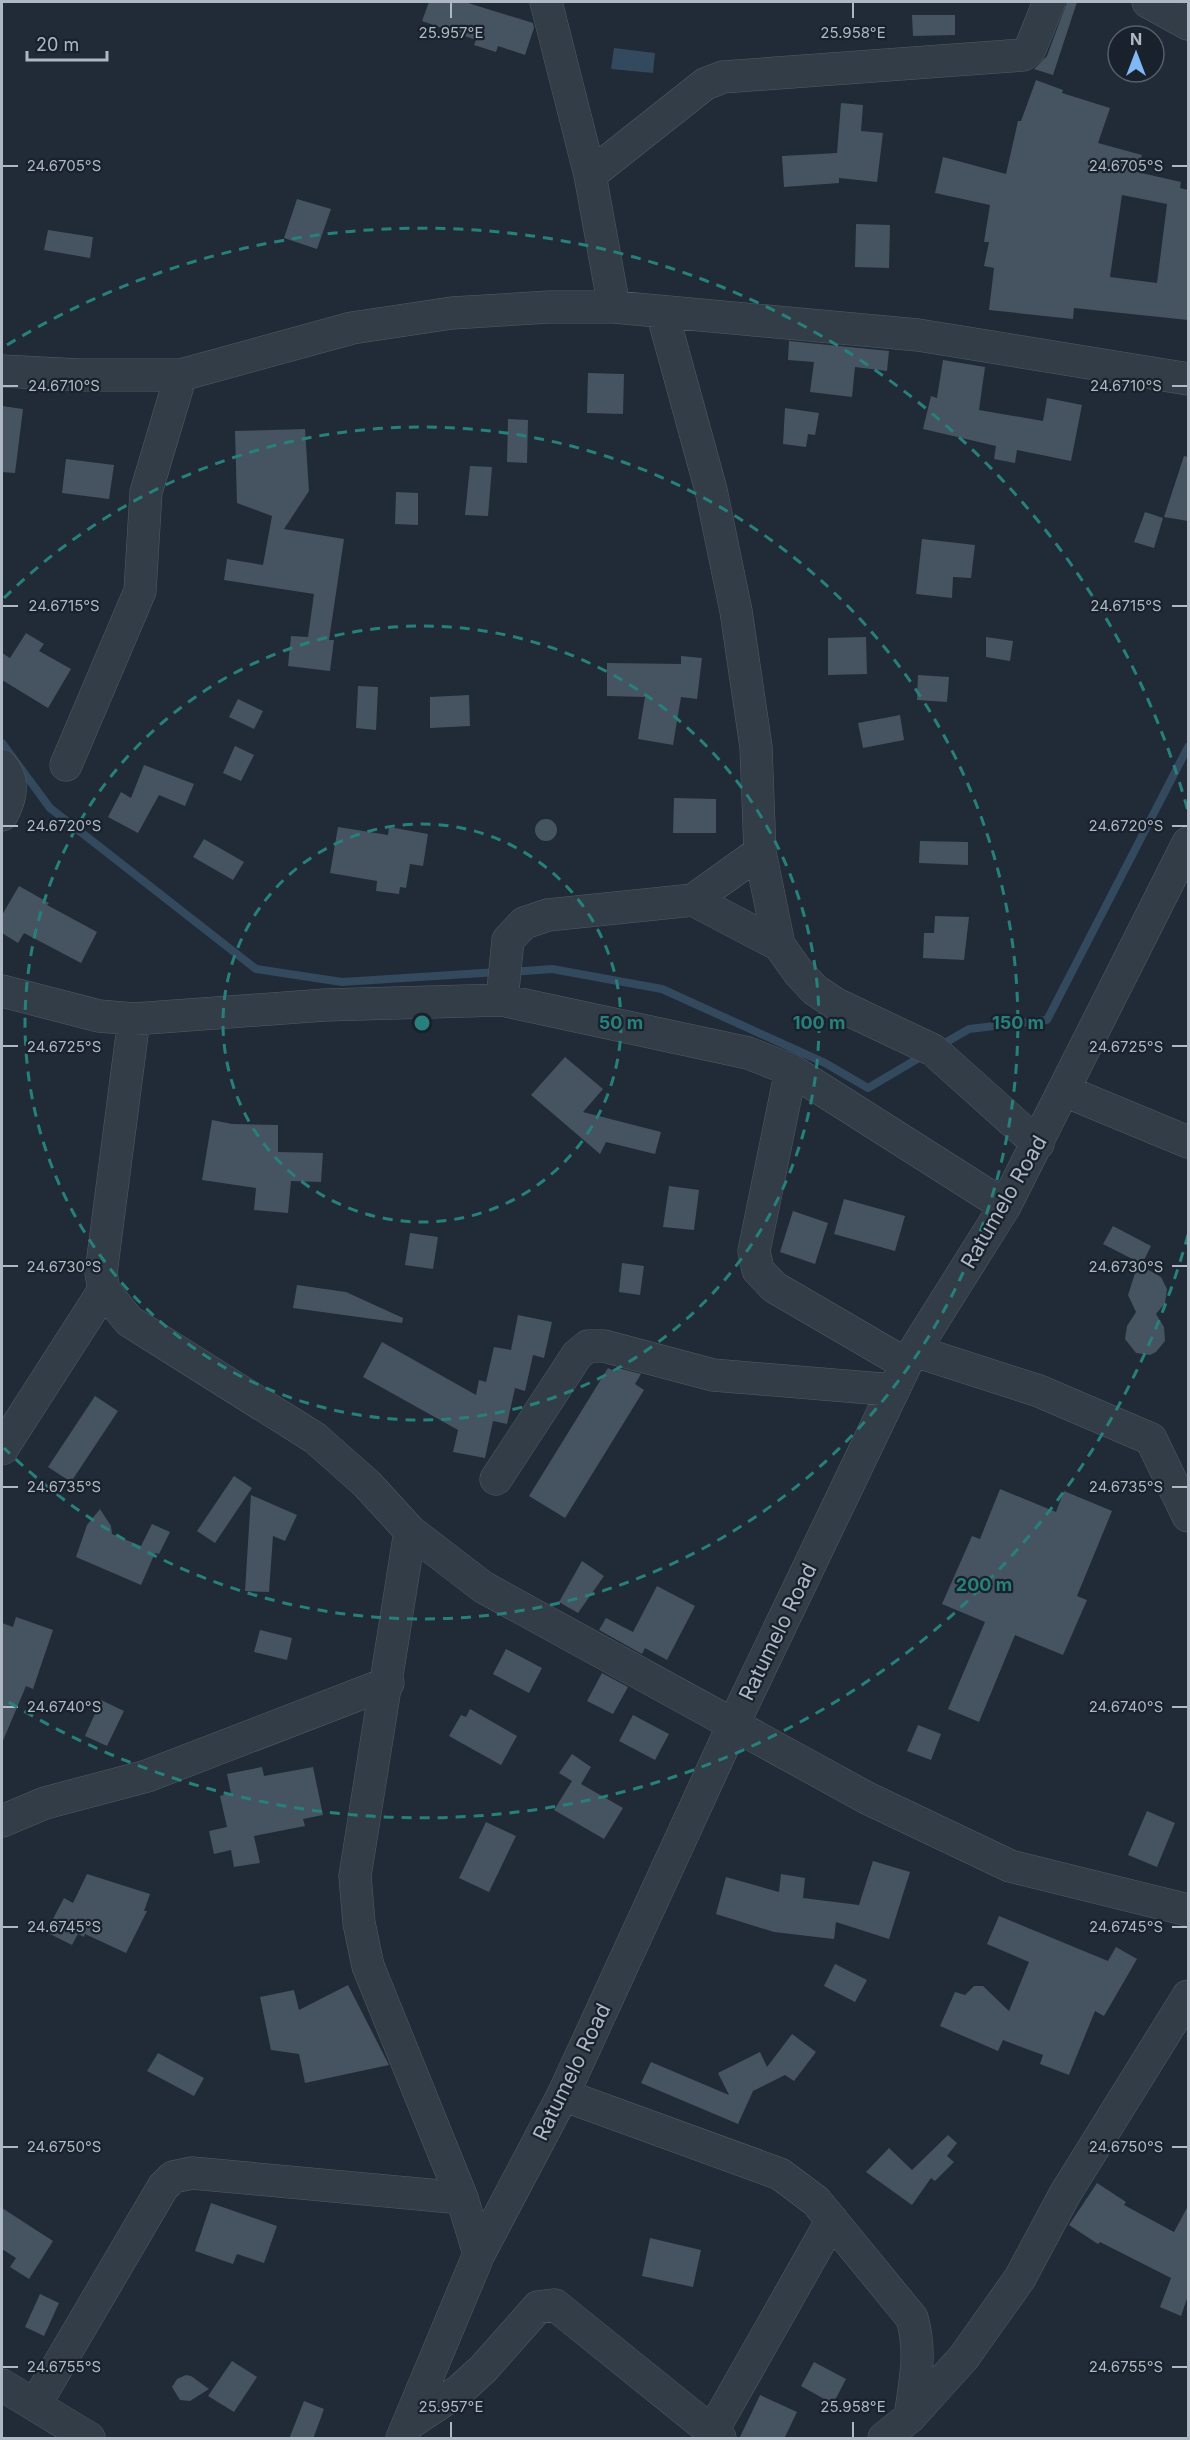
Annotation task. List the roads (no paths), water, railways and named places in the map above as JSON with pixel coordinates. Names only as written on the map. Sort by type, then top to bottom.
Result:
[{"type":"street","points":[[546,2],[590,175],[614,307]]},
{"type":"street","points":[[590,175],[705,84],[723,77],[1023,55],[1030,49],[1049,2]]},
{"type":"street","points":[[1148,2],[1188,24]]},
{"type":"street","points":[[2,371],[81,375],[182,375],[352,328],[452,313],[549,307],[614,307],[918,335],[1188,379]]},
{"type":"street","points":[[662,312],[711,490],[736,610],[756,747],[760,852],[779,945]]},
{"type":"street","points":[[66,765],[140,591],[146,492],[182,375]]},
{"type":"street","points":[[2,766],[9,779],[10,797],[2,815]]},
{"type":"street","name":"Ratumelo Road","points":[[406,2431],[479,2254],[563,2095],[734,1723],[905,1368],[1005,1206],[1065,1091],[1188,843]]},
{"type":"street","points":[[502,1000],[508,940],[524,923],[548,915],[693,900],[760,852]]},
{"type":"street","points":[[693,900],[779,945],[815,990],[836,1004],[933,1050],[1038,1144]]},
{"type":"street","points":[[2,991],[99,1016],[134,1020],[325,1005],[502,1000],[748,1053],[791,1070],[1005,1206]]},
{"type":"street","points":[[134,1020],[101,1273],[104,1290],[129,1321],[315,1438],[366,1484],[410,1532],[483,1587],[867,1798],[1010,1866],[1188,1910]]},
{"type":"street","points":[[791,1070],[753,1251],[758,1270],[774,1287],[905,1368]]},
{"type":"street","points":[[1065,1091],[1188,1142]]},
{"type":"street","points":[[2,1449],[104,1290]]},
{"type":"street","points":[[496,1479],[577,1355],[588,1346],[604,1346],[713,1375],[905,1368],[1039,1391],[1150,1439],[1188,1516]]},
{"type":"street","points":[[410,1532],[388,1683],[355,1876],[359,1923],[368,1966],[462,2198],[479,2254]]},
{"type":"street","points":[[2,1821],[45,1803],[147,1776],[388,1683]]},
{"type":"street","points":[[884,2439],[910,2417],[964,2356],[1020,2278],[1065,2194],[1188,1996]]},
{"type":"street","points":[[563,2095],[780,2174],[809,2194],[912,2318],[917,2336],[918,2360],[910,2417]]},
{"type":"street","points":[[35,2405],[163,2187],[173,2177],[192,2173],[462,2198]]},
{"type":"street","points":[[406,2431],[460,2390],[483,2369],[538,2307],[546,2305],[555,2306],[716,2435],[832,2220]]},
{"type":"street","points":[[2,2385],[89,2439]]},
{"type":"water","points":[[614,48],[655,53],[653,73],[611,69]]},
{"type":"waterway","points":[[2,743],[50,808],[256,969],[342,982],[498,972]]},
{"type":"waterway","points":[[938,1047],[969,1029],[1047,1020],[1188,747]]},
{"type":"waterway","points":[[511,972],[552,969],[662,989],[825,1063],[868,1088],[924,1055]]}]
